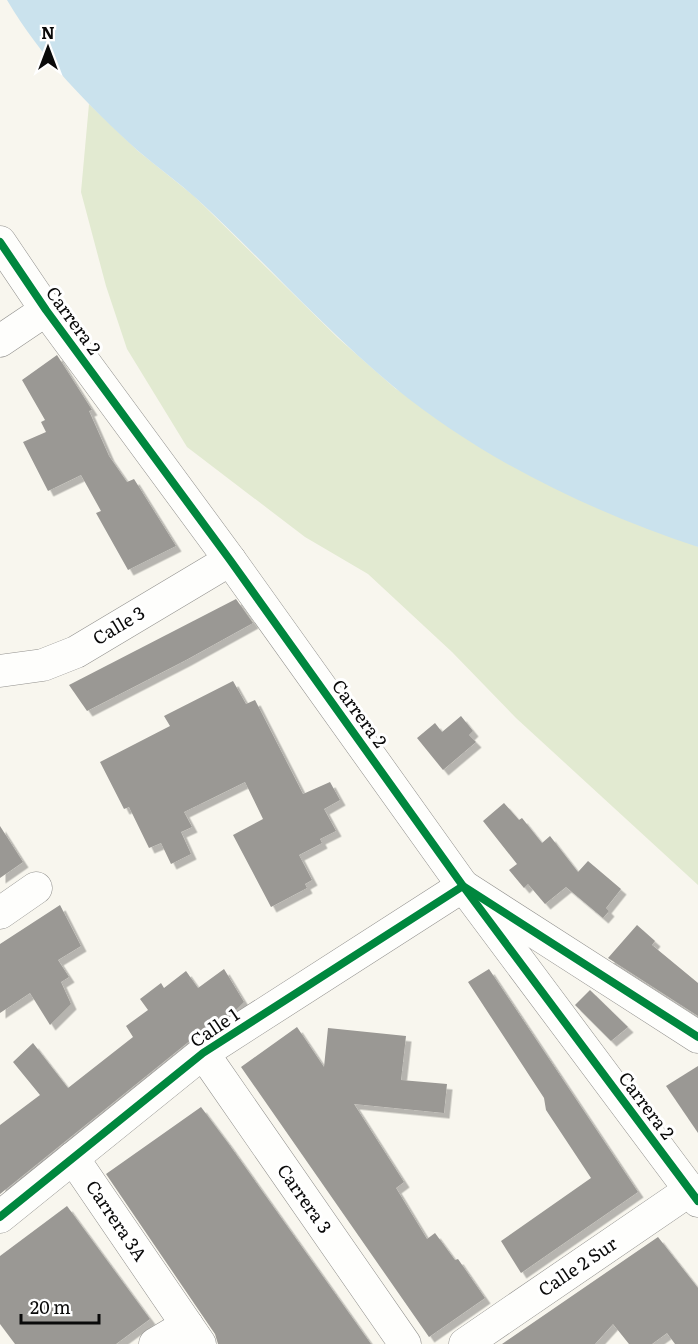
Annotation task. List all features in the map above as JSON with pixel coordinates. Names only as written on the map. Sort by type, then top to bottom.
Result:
[{"type":"street","name":"Carrera 2","points":[[0,242],[46,310],[230,560],[464,886],[694,1196]]},
{"type":"street","points":[[0,341],[46,310]]},
{"type":"street","name":"Calle 3","points":[[0,671],[42,664],[76,652],[230,560]]},
{"type":"street","points":[[464,886],[698,1037]]},
{"type":"street","name":"Calle 1","points":[[0,1217],[203,1053],[464,886]]},
{"type":"street","points":[[0,913],[36,888]]},
{"type":"street","name":"Carrera 3","points":[[203,1053],[405,1344]]},
{"type":"street","name":"Carrera 3A","points":[[73,1158],[194,1335]]},
{"type":"street","name":"Calle 2 Sur","points":[[465,1344],[694,1196]]},
{"type":"street","points":[[155,1344],[194,1335]]},
{"type":"green space","points":[[89,104],[138,151],[194,196],[338,338],[396,389],[698,547],[698,885],[516,718],[452,652],[368,574],[305,537],[187,447],[127,349],[106,286],[81,192]]},
{"type":"water","points":[[7,0],[698,0],[698,547],[617,517],[539,481],[464,438],[394,387],[343,342],[222,222],[137,150],[101,116],[50,61]]},
{"type":"building","points":[[57,355],[92,410],[89,411],[109,456],[127,482],[134,479],[176,546],[128,570],[96,513],[101,511],[81,475],[48,491],[23,442],[46,432],[41,422],[45,420],[22,380]]},
{"type":"building","points":[[236,599],[253,623],[87,711],[69,685]]},
{"type":"building","points":[[233,681],[246,704],[255,700],[303,794],[330,782],[340,800],[324,809],[336,831],[320,839],[322,843],[299,855],[312,880],[305,884],[307,888],[271,907],[233,835],[263,819],[245,782],[184,812],[192,827],[181,832],[191,854],[171,864],[161,843],[149,848],[129,807],[124,809],[100,762],[170,726],[164,716]]},
{"type":"building","points":[[461,716],[473,731],[469,735],[476,742],[443,770],[417,738],[435,723],[442,732]]},
{"type":"building","points":[[504,803],[519,820],[522,818],[542,843],[550,836],[578,872],[588,861],[621,889],[606,908],[609,911],[603,918],[566,887],[545,904],[528,884],[524,888],[509,870],[517,864],[483,821]]},
{"type":"building","points":[[0,826],[23,862],[0,878]]},
{"type":"building","points":[[60,905],[81,946],[58,960],[69,977],[61,982],[71,1004],[50,1025],[30,993],[0,1013],[0,944]]},
{"type":"building","points":[[637,925],[655,941],[652,945],[698,983],[698,1016],[608,958]]},
{"type":"building","points":[[224,969],[244,1002],[234,1012],[192,1039],[0,1194],[0,1125],[40,1095],[13,1062],[33,1043],[68,1088],[133,1037],[126,1026],[148,1010],[140,999],[161,983],[164,988],[186,971],[198,988]]},
{"type":"building","points":[[489,969],[638,1192],[521,1273],[501,1241],[591,1178],[546,1110],[544,1098],[468,982]]},
{"type":"building","points":[[590,990],[628,1027],[611,1041],[575,1005]]},
{"type":"building","points":[[297,1027],[324,1067],[328,1028],[406,1036],[401,1080],[447,1084],[444,1113],[354,1104],[404,1182],[396,1188],[427,1239],[435,1233],[455,1260],[458,1259],[485,1298],[429,1337],[241,1067]]},
{"type":"building","points":[[698,1066],[698,1133],[666,1086]]},
{"type":"building","points":[[201,1107],[371,1344],[218,1344],[215,1334],[106,1174]]},
{"type":"building","points":[[67,1206],[150,1319],[116,1344],[15,1344],[0,1324],[0,1256]]},
{"type":"building","points":[[658,1237],[698,1288],[698,1344],[675,1344],[667,1333],[652,1344],[629,1344],[613,1324],[595,1344],[502,1344]]},
{"type":"cycle path","points":[[0,242],[46,310],[230,560],[463,886],[698,1201]]},
{"type":"cycle path","points":[[0,1217],[203,1053],[463,886],[698,1037]]}]
